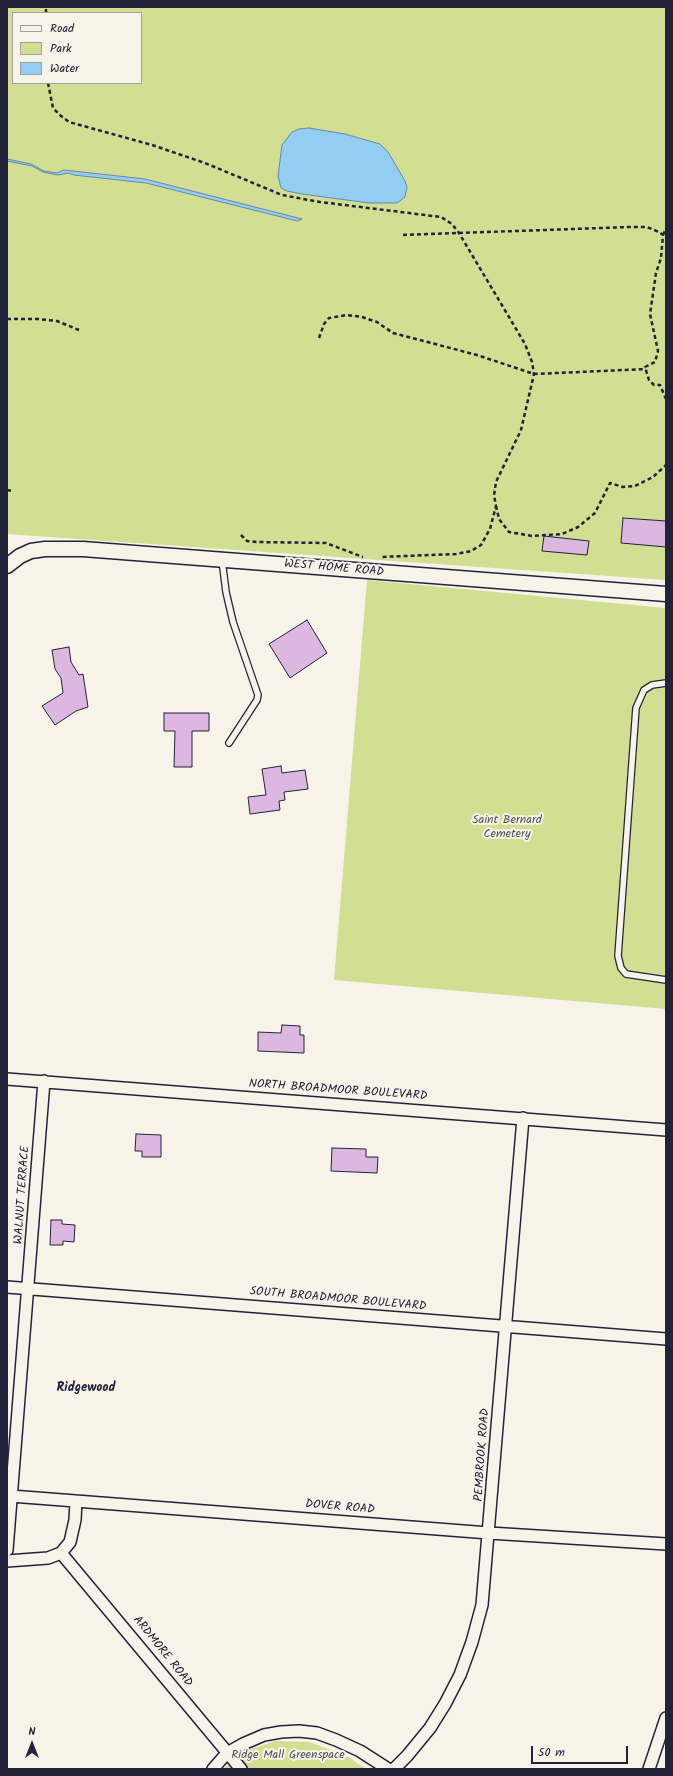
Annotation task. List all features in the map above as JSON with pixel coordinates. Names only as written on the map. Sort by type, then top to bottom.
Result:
[{"type":"street","name":"WEST HOME ROAD","points":[[7,566],[20,556],[31,551],[45,549],[83,549],[666,594]]},
{"type":"street","name":"NORTH BROADMOOR BOULEVARD","points":[[7,1078],[666,1130]]},
{"type":"street","name":"WALNUT TERRACE","points":[[7,1550],[44,1081]]},
{"type":"street","name":"PEMBROOK ROAD","points":[[394,1769],[430,1728],[460,1675],[472,1642],[482,1605],[523,1118]]},
{"type":"street","name":"SOUTH BROADMOOR BOULEVARD","points":[[7,1287],[666,1339]]},
{"type":"street","name":"DOVER ROAD","points":[[11,1496],[489,1533],[666,1544]]},
{"type":"street","points":[[7,1561],[48,1558],[61,1553],[70,1542],[75,1520],[76,1501]]},
{"type":"street","name":"ARDMORE ROAD","points":[[61,1553],[241,1769]]},
{"type":"street","points":[[649,1769],[666,1718]]},
{"type":"street","points":[[213,1769],[227,1753],[264,1735],[299,1731],[317,1734],[336,1740],[360,1751],[388,1769]]},
{"type":"lane","points":[[222,560],[226,592],[234,622],[258,690],[257,700],[229,743]]},
{"type":"lane","points":[[666,683],[652,685],[644,690],[636,708],[618,956],[618,963],[626,974],[666,980]]},
{"type":"path","points":[[48,84],[53,108],[61,116],[78,125],[152,145],[205,163],[282,195],[320,202],[441,217],[452,224],[459,233],[525,344],[534,374],[521,430],[496,482],[494,495],[499,519],[509,532],[532,536],[562,534],[578,527],[595,513],[610,483],[623,487],[635,486],[653,477],[666,465]]},
{"type":"path","points":[[403,235],[647,227],[663,235]]},
{"type":"path","points":[[666,229],[663,235],[661,258],[656,272],[650,314],[650,322],[656,338],[657,357],[655,362],[645,367],[649,380],[654,385],[660,385],[666,398]]},
{"type":"path","points":[[319,338],[324,324],[330,318],[338,316],[362,317],[377,322],[393,332],[477,355],[534,374],[646,369]]},
{"type":"path","points":[[7,319],[38,318],[57,321],[79,330]]},
{"type":"path","points":[[7,490],[13,491]]},
{"type":"path","points":[[373,557],[456,554],[471,551],[481,545],[486,538],[496,506]]},
{"type":"path","points":[[241,535],[247,541],[257,542],[326,543],[366,557]]},
{"type":"green space","points":[[7,7],[666,7],[666,580],[7,534]]},
{"type":"green space","name":"Saint Bernard Cemetery","points":[[367,580],[666,608],[666,1009],[334,980]]},
{"type":"green space","name":"Ridge Mall Greenspace","points":[[276,1741],[309,1742],[345,1755],[366,1769],[223,1769],[242,1752]]},
{"type":"water","points":[[309,128],[345,134],[380,144],[388,152],[405,181],[407,187],[405,197],[397,203],[369,203],[302,194],[287,191],[281,188],[278,176],[282,145],[292,132],[299,129]]},
{"type":"water","points":[[7,159],[31,164],[44,171],[57,173],[64,170],[145,179],[302,219],[297,221],[146,183],[74,175],[68,173],[58,175],[43,172],[32,166],[7,161]]},
{"type":"building","points":[[623,518],[666,521],[666,547],[621,543]]},
{"type":"building","points":[[544,536],[589,541],[587,555],[542,551]]},
{"type":"building","points":[[307,620],[327,653],[290,678],[269,644]]},
{"type":"building","points":[[69,647],[71,662],[79,675],[83,674],[88,707],[76,711],[55,725],[42,706],[63,693],[61,678],[55,669],[52,650]]},
{"type":"building","points":[[164,713],[209,713],[209,731],[192,731],[192,767],[174,767],[175,731],[164,731]]},
{"type":"building","points":[[281,766],[282,773],[305,770],[308,789],[284,792],[285,800],[279,801],[280,810],[250,814],[248,797],[266,795],[262,769]]},
{"type":"building","points":[[282,1025],[300,1026],[300,1035],[304,1035],[304,1053],[258,1051],[258,1032],[281,1033]]},
{"type":"building","points":[[136,1134],[161,1135],[161,1157],[142,1157],[142,1151],[135,1151]]},
{"type":"building","points":[[332,1148],[366,1149],[366,1157],[378,1157],[377,1173],[331,1171]]},
{"type":"building","points":[[51,1220],[62,1220],[62,1224],[75,1225],[74,1242],[63,1241],[63,1245],[50,1245]]},
{"type":"district","name":"Ridgewood","points":[[86,1389]]}]
